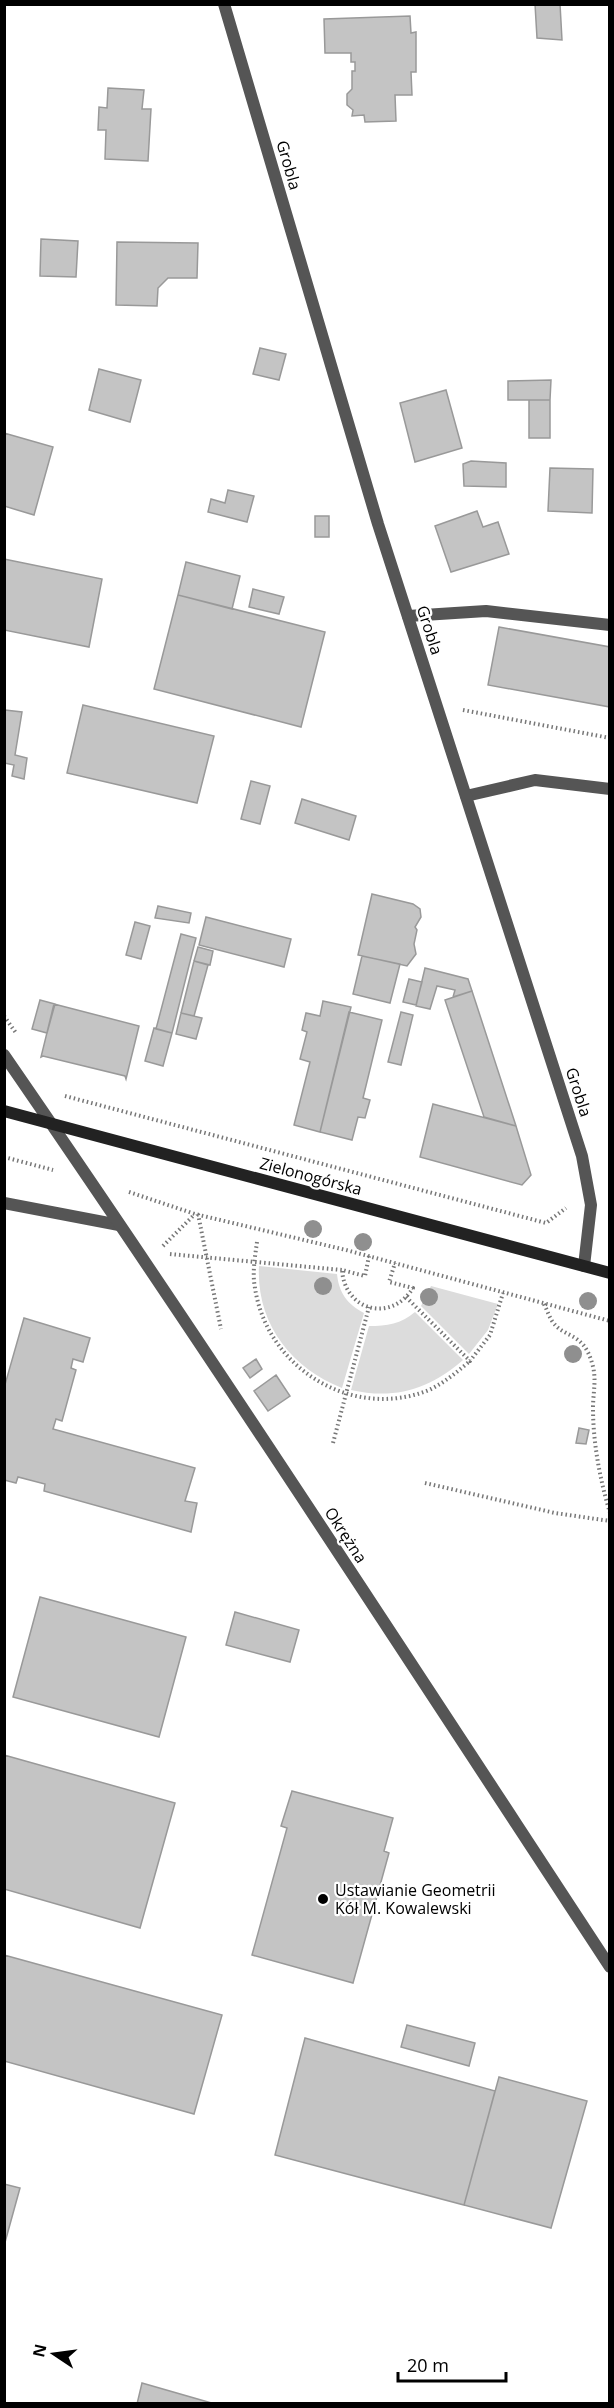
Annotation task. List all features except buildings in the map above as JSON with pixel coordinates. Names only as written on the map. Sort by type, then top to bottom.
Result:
[{"type":"street","name":"Grobla","points":[[224,4],[371,501],[582,1156],[591,1205],[584,1266]]},
{"type":"street","points":[[408,616],[486,610],[609,625]]},
{"type":"street","points":[[466,796],[534,780],[609,789]]},
{"type":"street","name":"Okrężna","points":[[4,1055],[91,1180],[609,1967]]},
{"type":"street","name":"Zielonogórska","points":[[4,1112],[609,1273]]},
{"type":"street","points":[[4,1203],[119,1225]]},
{"type":"path","points":[[459,709],[609,738]]},
{"type":"path","points":[[4,1016],[18,1035]]},
{"type":"path","points":[[59,1089],[66,1098],[546,1223],[571,1205]]},
{"type":"path","points":[[4,1157],[91,1180],[197,1214],[369,1256],[609,1321]]},
{"type":"path","points":[[144,1263],[197,1214]]},
{"type":"path","points":[[197,1214],[223,1339]]},
{"type":"path","points":[[257,1242],[254,1286],[258,1303],[273,1339],[302,1370],[327,1387],[345,1394],[376,1398],[414,1394],[440,1384],[470,1361],[490,1335],[503,1293]]},
{"type":"path","points":[[156,1253],[342,1270],[365,1276],[369,1256]]},
{"type":"path","points":[[342,1270],[347,1290],[354,1300],[377,1309],[390,1308],[401,1303],[413,1288],[389,1282],[395,1263]]},
{"type":"path","points":[[406,1297],[470,1361]]},
{"type":"path","points":[[544,1304],[552,1321],[578,1338],[586,1348],[592,1362],[596,1391],[593,1406],[595,1436],[601,1482],[609,1513]]},
{"type":"path","points":[[333,1443],[369,1307]]},
{"type":"path","points":[[425,1483],[555,1513],[609,1521]]},
{"type":"shaded area","points":[[259,1266],[337,1274],[345,1297],[364,1313],[342,1388],[307,1369],[280,1341],[270,1324],[264,1306]]},
{"type":"shaded area","points":[[431,1286],[498,1304],[488,1330],[469,1354],[421,1306]]},
{"type":"shaded area","points":[[415,1312],[463,1360],[438,1378],[411,1390],[382,1394],[351,1390],[369,1326],[394,1324]]},
{"type":"place","name":"Ustawianie Geometrii Kół M. Kowalewski","points":[[323,1899]]}]
